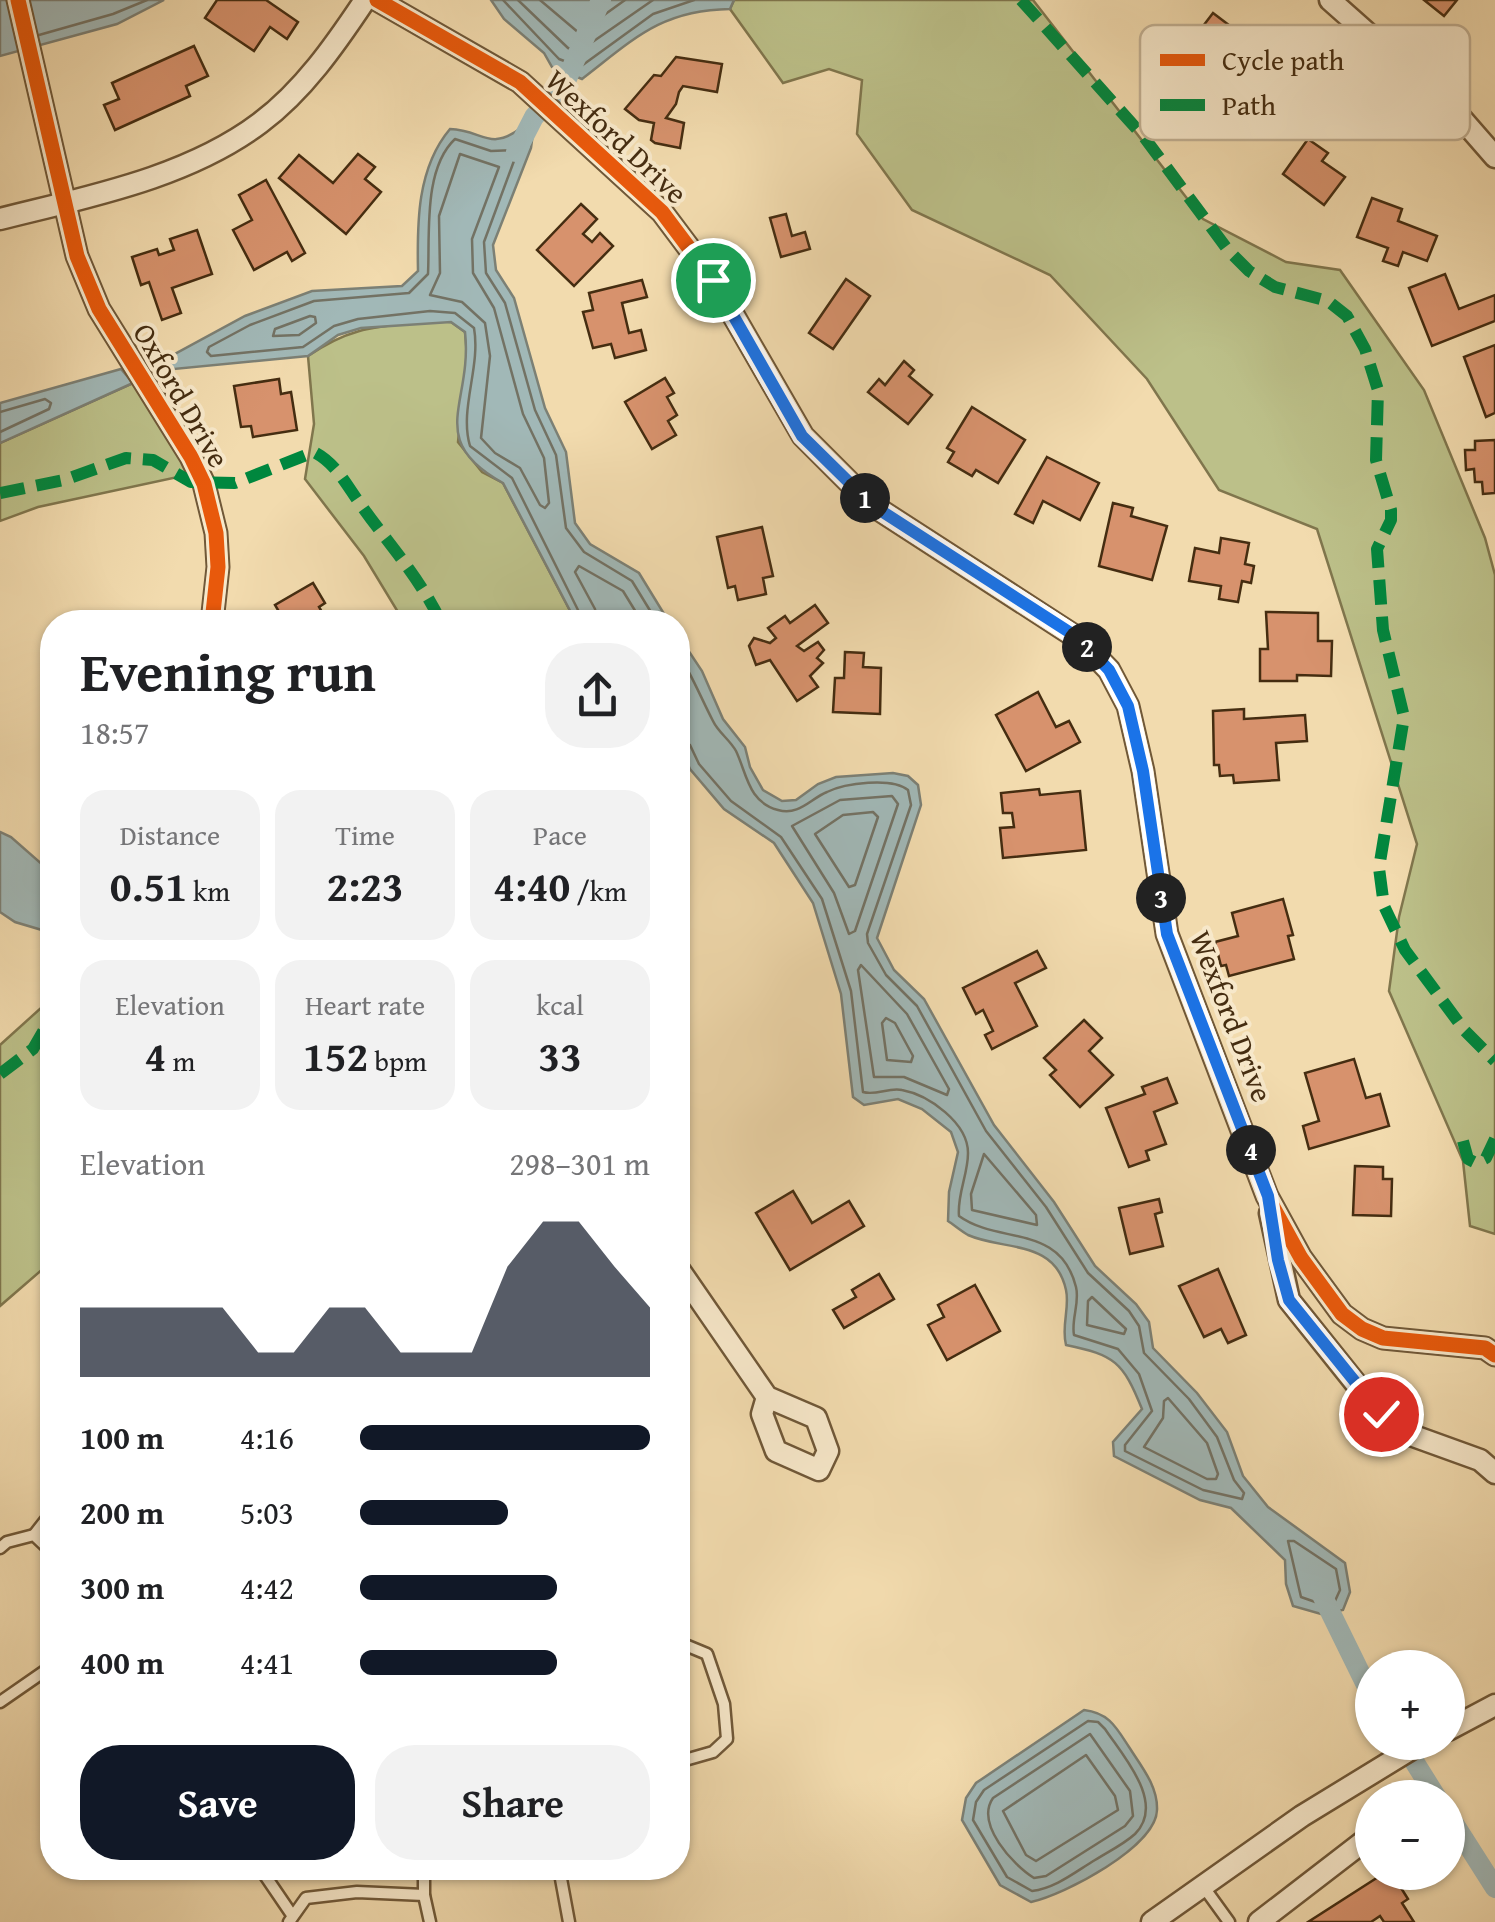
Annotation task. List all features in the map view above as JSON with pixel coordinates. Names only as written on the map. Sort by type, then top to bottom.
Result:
[{"type":"street","name":"Oxford Drive","points":[[18,0],[77,256],[100,309],[192,456],[204,484],[216,533],[218,568],[213,610]]},
{"type":"street","points":[[0,219],[144,180],[210,152],[260,124],[303,84],[365,0]]},
{"type":"street","name":"Wexford Drive","points":[[377,0],[520,82],[662,212],[713,280],[802,436],[872,505],[1080,639],[1109,670],[1128,706],[1143,771],[1167,934],[1268,1196],[1300,1258],[1328,1296],[1362,1329],[1394,1339],[1484,1348],[1495,1355]]},
{"type":"street","points":[[1330,0],[1358,25]]},
{"type":"street","points":[[1470,128],[1495,156]]},
{"type":"street","name":"Wexford Drive","points":[[1268,1196],[1289,1300],[1372,1404],[1408,1434],[1480,1460],[1495,1473]]},
{"type":"street","points":[[690,1285],[767,1397]]},
{"type":"street","points":[[1465,1721],[1495,1706]]},
{"type":"street","points":[[1152,1922],[1302,1816],[1394,1760]]},
{"type":"street","points":[[1259,1922],[1355,1849]]},
{"type":"lane","points":[[0,1548],[7,1542],[34,1535],[40,1527]]},
{"type":"lane","points":[[34,1535],[40,1541]]},
{"type":"lane","points":[[690,1647],[707,1654],[724,1704],[727,1739],[713,1752],[690,1759]]},
{"type":"lane","points":[[0,1702],[40,1674]]},
{"type":"lane","points":[[267,1880],[290,1918],[306,1898],[357,1892],[424,1895]]},
{"type":"lane","points":[[424,1880],[430,1922]]},
{"type":"lane","points":[[561,1880],[570,1922]]},
{"type":"lane","points":[[1203,1886],[1228,1922]]},
{"type":"green space","points":[[734,0],[1033,0],[1203,219],[1286,262],[1340,270],[1424,390],[1485,538],[1495,575],[1495,1234],[1470,1226],[1463,1161],[1389,991],[1399,917],[1417,844],[1317,529],[1219,490],[1147,379],[1050,275],[912,210],[857,134],[862,80],[829,69],[783,83],[730,9]]},
{"type":"green space","points":[[451,322],[465,332],[467,355],[458,442],[482,472],[503,483],[570,610],[397,610],[364,556],[305,479],[314,424],[308,356],[339,338],[381,327]]},
{"type":"green space","points":[[133,383],[192,474],[38,507],[0,521],[0,443]]},
{"type":"green space","points":[[40,1009],[40,1271],[0,1306],[0,1045]]},
{"type":"water","points":[[0,0],[164,0],[117,24],[0,56]]},
{"type":"water","points":[[491,0],[734,0],[730,9],[685,15],[650,29],[582,79],[552,67],[544,53],[504,19]]},
{"type":"water","points":[[521,128],[533,133],[531,148],[493,245],[496,270],[514,298],[545,408],[566,452],[575,523],[590,544],[639,573],[662,610],[570,610],[503,483],[479,467],[458,435],[465,332],[451,322],[361,328],[338,335],[308,356],[164,370],[162,361],[245,316],[312,291],[402,286],[418,271],[421,197],[439,144],[450,129],[493,139]]},
{"type":"water","points":[[121,369],[133,383],[0,443],[0,403]]},
{"type":"water","points":[[690,653],[723,719],[745,747],[750,767],[763,790],[782,801],[796,800],[836,777],[893,773],[908,776],[918,785],[921,805],[877,938],[894,970],[924,999],[994,1125],[1054,1202],[1095,1266],[1136,1304],[1149,1322],[1153,1348],[1197,1393],[1227,1432],[1243,1476],[1268,1507],[1345,1563],[1350,1592],[1343,1610],[1321,1614],[1293,1606],[1286,1584],[1285,1560],[1231,1508],[1200,1500],[1114,1456],[1113,1442],[1142,1409],[1123,1371],[1107,1357],[1066,1345],[1066,1290],[1051,1262],[1026,1249],[968,1235],[948,1221],[949,1192],[958,1152],[951,1132],[922,1109],[898,1099],[864,1105],[853,1097],[841,994],[813,903],[774,843],[724,809],[690,769]]},
{"type":"water","points":[[0,832],[40,862],[40,929],[15,922],[0,912]]},
{"type":"water","points":[[1084,1710],[1106,1718],[1120,1733],[1152,1785],[1157,1810],[1153,1824],[1125,1854],[1085,1880],[1031,1902],[1000,1885],[962,1820],[966,1798],[976,1783]]},
{"type":"building","points":[[217,0],[266,0],[298,22],[287,39],[270,27],[254,51],[205,18]]},
{"type":"building","points":[[1424,0],[1457,0],[1444,16]]},
{"type":"building","points":[[1213,13],[1229,25],[1204,25]]},
{"type":"building","points":[[194,46],[208,76],[186,86],[190,96],[115,130],[104,105],[119,99],[112,83]]},
{"type":"building","points":[[676,57],[722,64],[717,92],[683,86],[666,118],[684,123],[680,148],[655,143],[651,140],[654,123],[639,120],[625,109],[654,75],[661,76]]},
{"type":"building","points":[[1309,140],[1328,153],[1322,161],[1345,177],[1324,205],[1283,174]]},
{"type":"building","points":[[358,154],[375,167],[365,179],[381,192],[346,234],[279,178],[299,155],[333,183]]},
{"type":"building","points":[[266,180],[305,253],[292,261],[287,252],[254,270],[233,230],[252,220],[239,195]]},
{"type":"building","points":[[1372,198],[1402,209],[1398,221],[1437,236],[1427,261],[1403,252],[1398,266],[1383,261],[1388,248],[1357,237]]},
{"type":"building","points":[[581,204],[597,219],[583,234],[592,242],[600,233],[613,246],[574,286],[537,250]]},
{"type":"building","points":[[786,214],[792,236],[805,232],[810,249],[781,257],[770,218]]},
{"type":"building","points":[[197,230],[212,274],[172,288],[181,313],[162,320],[149,282],[141,285],[132,257],[157,249],[159,255],[174,250],[170,239]]},
{"type":"building","points":[[1445,274],[1459,309],[1495,295],[1495,321],[1432,346],[1409,288]]},
{"type":"building","points":[[846,279],[870,296],[833,349],[809,333]]},
{"type":"building","points":[[642,280],[647,297],[622,303],[629,333],[641,330],[646,350],[615,358],[611,344],[593,348],[583,312],[593,310],[589,293]]},
{"type":"building","points":[[1495,345],[1495,413],[1486,417],[1464,357]]},
{"type":"building","points":[[904,361],[914,370],[909,376],[932,395],[908,424],[868,392],[879,379],[885,385]]},
{"type":"building","points":[[665,378],[674,393],[667,397],[677,415],[668,421],[676,435],[652,449],[625,402]]},
{"type":"building","points":[[279,379],[281,394],[291,392],[297,430],[253,437],[251,426],[241,427],[234,386]]},
{"type":"building","points":[[972,407],[1025,440],[998,483],[976,470],[972,476],[948,462],[954,452],[947,448]]},
{"type":"building","points":[[1495,440],[1495,493],[1483,494],[1482,482],[1475,482],[1474,469],[1466,470],[1465,450],[1475,450],[1475,441]]},
{"type":"building","points":[[1047,457],[1099,483],[1080,520],[1043,501],[1033,523],[1015,514]]},
{"type":"building","points":[[1113,503],[1133,508],[1131,516],[1167,526],[1152,580],[1099,566]]},
{"type":"building","points":[[762,527],[773,576],[763,578],[766,594],[738,600],[735,586],[728,588],[717,537]]},
{"type":"building","points":[[1221,538],[1249,543],[1245,564],[1254,566],[1251,583],[1242,581],[1238,602],[1219,599],[1221,586],[1189,581],[1195,548],[1219,553]]},
{"type":"building","points":[[313,583],[325,603],[319,607],[321,610],[278,610],[275,605]]},
{"type":"building","points":[[815,605],[828,623],[797,646],[804,651],[818,642],[824,650],[817,658],[823,663],[810,676],[818,687],[797,701],[770,660],[756,665],[749,646],[754,638],[770,643],[776,638],[768,628],[785,616],[790,623]]},
{"type":"building","points":[[1266,612],[1318,613],[1318,641],[1332,641],[1331,676],[1297,675],[1297,681],[1260,681],[1260,649],[1268,649]]},
{"type":"building","points":[[845,652],[864,653],[863,667],[881,668],[880,714],[833,712],[835,678],[844,678]]},
{"type":"building","points":[[1038,692],[1056,727],[1069,721],[1080,742],[1026,771],[996,715]]},
{"type":"building","points":[[1244,709],[1244,719],[1305,715],[1307,741],[1276,743],[1279,780],[1234,783],[1233,775],[1220,776],[1219,765],[1214,765],[1213,711]]},
{"type":"building","points":[[1039,789],[1040,795],[1080,791],[1086,850],[1003,858],[1000,828],[1014,827],[1012,813],[1003,813],[1001,793]]},
{"type":"building","points":[[1283,899],[1293,935],[1288,936],[1294,959],[1229,976],[1226,965],[1221,966],[1215,942],[1238,936],[1232,913]]},
{"type":"building","points":[[1037,951],[1046,968],[1015,983],[1037,1026],[992,1049],[985,1035],[993,1031],[983,1010],[976,1014],[963,988]]},
{"type":"building","points":[[1084,1020],[1102,1038],[1089,1051],[1113,1075],[1080,1107],[1050,1075],[1056,1070],[1044,1058]]},
{"type":"building","points":[[1354,1059],[1366,1098],[1380,1094],[1389,1126],[1309,1149],[1303,1126],[1319,1121],[1305,1073]]},
{"type":"building","points":[[1167,1078],[1177,1103],[1154,1112],[1166,1144],[1146,1151],[1149,1160],[1129,1167],[1106,1108],[1145,1094],[1142,1087]]},
{"type":"building","points":[[1355,1166],[1383,1167],[1383,1179],[1392,1179],[1391,1216],[1353,1215]]},
{"type":"building","points":[[793,1191],[812,1223],[849,1201],[864,1226],[790,1270],[756,1213]]},
{"type":"building","points":[[1159,1199],[1162,1212],[1155,1214],[1163,1246],[1130,1254],[1119,1208]]},
{"type":"building","points":[[1218,1269],[1246,1335],[1228,1343],[1221,1329],[1204,1337],[1179,1286]]},
{"type":"building","points":[[879,1274],[894,1299],[844,1328],[833,1310],[856,1297],[852,1290]]},
{"type":"building","points":[[975,1285],[1000,1331],[947,1360],[928,1325],[944,1317],[938,1305]]},
{"type":"building","points":[[1358,1890],[1402,1890],[1408,1899],[1402,1903],[1414,1922],[1384,1922],[1380,1916],[1371,1922],[1308,1922]]},
{"type":"waterway","points":[[516,152],[534,117],[566,81],[601,0]]},
{"type":"waterway","points":[[1320,1591],[1355,1662]]},
{"type":"waterway","points":[[1413,1760],[1426,1780]]},
{"type":"waterway","points":[[1465,1841],[1495,1888]]},
{"type":"marked path","points":[[1021,0],[1140,133]]},
{"type":"marked path","points":[[1146,140],[1228,250],[1249,271],[1275,287],[1328,301],[1347,316],[1365,349],[1378,390],[1376,460],[1391,510],[1391,520],[1377,549],[1383,630],[1404,717],[1379,868],[1384,906],[1405,950],[1465,1031],[1495,1061]]},
{"type":"marked path","points":[[0,493],[64,480],[126,458],[153,460],[191,482],[235,483],[314,452],[341,476],[435,610]]},
{"type":"marked path","points":[[0,1074],[33,1049],[40,1037]]},
{"type":"marked path","points":[[1463,1141],[1468,1159],[1476,1163],[1486,1158],[1495,1139]]},
{"type":"cycle path","points":[[18,0],[77,256],[99,309],[204,484],[216,533],[218,567],[213,610]]},
{"type":"cycle path","points":[[377,0],[520,82],[662,212],[713,280],[803,436],[872,505],[1079,639],[1109,670],[1128,706],[1143,771],[1167,934],[1267,1196],[1301,1258],[1342,1314],[1362,1329],[1383,1338],[1485,1348],[1495,1355]]},
{"type":"route","points":[[713,280],[802,436],[872,505],[989,584],[1080,639],[1109,670],[1128,706],[1143,771],[1167,934],[1268,1196],[1289,1300],[1381,1414]]}]
